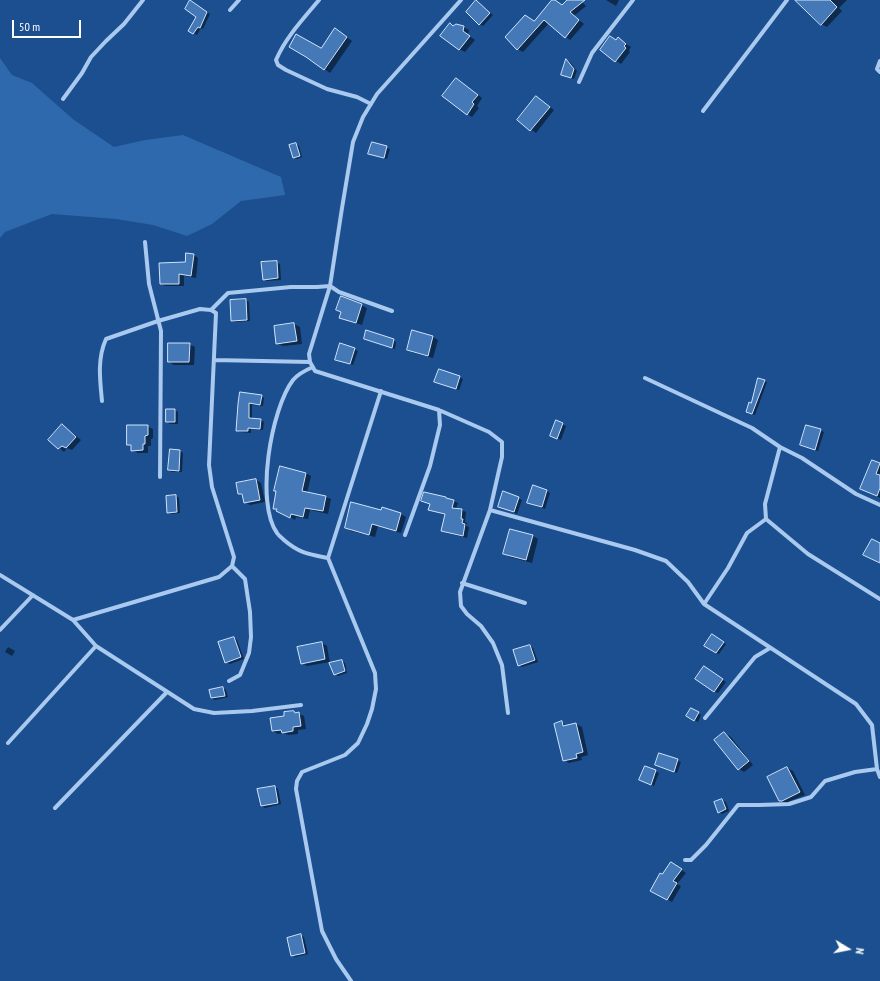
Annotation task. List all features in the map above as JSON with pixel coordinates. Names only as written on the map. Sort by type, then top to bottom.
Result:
[{"type":"street","points":[[63,99],[92,57],[124,24],[143,0]]},
{"type":"street","points":[[230,10],[239,0]]},
{"type":"street","points":[[319,0],[298,24],[282,48],[276,60],[278,65],[327,88],[357,96],[371,104]]},
{"type":"street","points":[[461,0],[377,94],[363,117],[354,142],[330,286],[309,354],[310,362],[315,371],[439,410],[489,432],[502,442],[502,457],[490,510],[462,583],[460,592],[460,606],[481,626],[493,643],[502,665],[508,713]]},
{"type":"street","points":[[578,82],[592,54],[633,0]]},
{"type":"street","points":[[703,111],[787,0]]},
{"type":"street","points":[[880,62],[878,63],[877,69],[880,72]]},
{"type":"street","points":[[145,242],[149,284],[161,331],[160,477]]},
{"type":"street","points":[[210,310],[228,293],[291,287],[330,286],[339,292],[392,311]]},
{"type":"street","points":[[73,620],[219,577],[232,566],[234,557],[212,487],[209,465],[216,313],[210,310],[200,309],[158,321],[106,339],[102,348],[99,365],[102,401]]},
{"type":"street","points":[[214,360],[310,362]]},
{"type":"street","points":[[313,367],[304,371],[294,379],[280,406],[268,456],[266,484],[268,512],[277,534],[291,546],[303,553],[328,558]]},
{"type":"street","points":[[645,378],[752,428],[780,447],[802,458],[856,494],[880,505]]},
{"type":"street","points":[[351,981],[336,959],[322,931],[296,789],[297,780],[302,772],[345,755],[358,743],[368,724],[376,689],[375,673],[328,558],[381,391]]},
{"type":"street","points":[[405,535],[430,466],[440,425],[439,410]]},
{"type":"street","points":[[780,447],[765,504],[766,518],[808,554],[880,599]]},
{"type":"street","points":[[490,510],[635,550],[666,561],[688,582],[704,604],[856,704],[872,725],[877,769],[880,777]]},
{"type":"street","points":[[704,604],[728,568],[747,533],[766,518]]},
{"type":"street","points":[[229,681],[240,675],[249,653],[251,637],[250,612],[245,579],[232,566]]},
{"type":"street","points":[[0,575],[73,620],[96,646],[194,709],[214,713],[252,711],[300,705]]},
{"type":"street","points":[[462,583],[525,603]]},
{"type":"street","points":[[0,630],[33,595]]},
{"type":"street","points":[[8,743],[96,646]]},
{"type":"street","points":[[705,718],[755,657],[770,648]]},
{"type":"street","points":[[55,808],[167,692]]},
{"type":"street","points":[[685,860],[691,860],[706,846],[738,805],[789,804],[811,797],[825,781],[855,772],[877,769]]},
{"type":"shaded area","points":[[0,58],[12,75],[32,83],[74,120],[114,147],[145,140],[183,135],[281,177],[285,195],[241,201],[212,224],[187,236],[153,225],[116,219],[52,214],[5,232],[0,238]]},
{"type":"building","points":[[190,0],[207,12],[200,28],[198,27],[193,34],[188,31],[196,17],[185,9]]},
{"type":"building","points":[[476,0],[490,13],[479,25],[466,12]]},
{"type":"building","points":[[552,0],[555,0],[562,5],[567,0],[585,0],[570,12],[579,20],[565,38],[544,20],[517,50],[505,37],[525,15],[534,21]]},
{"type":"building","points":[[795,0],[830,0],[837,7],[821,25]]},
{"type":"building","points":[[450,23],[453,26],[456,24],[464,26],[463,31],[470,36],[459,50],[440,36]]},
{"type":"building","points":[[335,28],[347,37],[324,70],[289,47],[296,34],[321,48]]},
{"type":"building","points":[[610,36],[616,40],[618,37],[626,44],[624,46],[626,48],[615,62],[600,50]]},
{"type":"building","points":[[566,59],[574,69],[571,78],[561,75]]},
{"type":"building","points":[[456,78],[478,95],[472,102],[474,104],[467,115],[442,96]]},
{"type":"building","points":[[536,96],[550,107],[530,131],[517,120]]},
{"type":"building","points":[[372,142],[387,146],[384,158],[368,154]]},
{"type":"building","points":[[296,143],[300,156],[293,158],[289,145]]},
{"type":"building","points":[[186,253],[194,254],[191,276],[179,274],[179,284],[160,284],[159,263],[185,262]]},
{"type":"building","points":[[277,261],[278,278],[263,280],[261,262]]},
{"type":"building","points":[[341,296],[362,304],[356,323],[339,318],[341,312],[336,310]]},
{"type":"building","points":[[246,299],[247,320],[231,321],[230,300]]},
{"type":"building","points":[[294,323],[297,341],[276,344],[274,326]]},
{"type":"building","points":[[366,330],[394,339],[392,348],[364,339]]},
{"type":"building","points":[[412,330],[433,336],[428,356],[407,350]]},
{"type":"building","points":[[168,343],[190,343],[189,362],[168,362]]},
{"type":"building","points":[[340,343],[355,348],[350,364],[335,360]]},
{"type":"building","points":[[439,369],[460,376],[456,389],[434,382]]},
{"type":"building","points":[[758,378],[765,380],[752,414],[746,412],[749,402],[751,403]]},
{"type":"building","points":[[240,392],[262,395],[260,405],[249,403],[249,418],[261,419],[260,429],[248,428],[248,431],[236,431]]},
{"type":"building","points":[[166,409],[175,409],[175,422],[166,422]]},
{"type":"building","points":[[556,420],[563,423],[557,439],[550,436]]},
{"type":"building","points":[[62,424],[76,437],[66,448],[62,446],[58,449],[48,440]]},
{"type":"building","points":[[127,425],[148,425],[148,435],[145,436],[143,450],[131,451],[131,445],[127,445]]},
{"type":"building","points":[[806,425],[821,429],[815,450],[800,445]]},
{"type":"building","points":[[170,449],[180,450],[179,471],[168,470]]},
{"type":"building","points":[[872,460],[880,463],[876,474],[880,475],[880,488],[877,496],[860,489]]},
{"type":"building","points":[[280,466],[306,473],[302,491],[326,496],[323,511],[305,508],[303,517],[291,514],[290,518],[276,511],[277,509],[273,509],[276,491],[274,491]]},
{"type":"building","points":[[256,479],[260,500],[244,503],[242,494],[238,494],[236,483]]},
{"type":"building","points":[[533,485],[547,490],[542,507],[527,503]]},
{"type":"building","points":[[503,491],[519,497],[514,512],[498,507]]},
{"type":"building","points":[[424,492],[454,500],[452,508],[462,509],[461,519],[463,519],[462,523],[465,524],[463,536],[441,531],[445,514],[428,510],[430,504],[421,501]]},
{"type":"building","points":[[176,495],[177,512],[167,513],[166,496]]},
{"type":"building","points":[[351,502],[381,510],[382,507],[401,513],[396,531],[372,524],[369,535],[345,528]]},
{"type":"building","points":[[510,529],[533,535],[526,560],[503,554]]},
{"type":"building","points":[[872,539],[880,543],[880,563],[863,555]]},
{"type":"building","points":[[712,634],[724,642],[716,653],[704,646]]},
{"type":"building","points":[[234,637],[241,657],[225,663],[218,642]]},
{"type":"building","points":[[322,642],[325,659],[301,664],[297,647]]},
{"type":"building","points":[[530,645],[535,660],[518,666],[513,650]]},
{"type":"building","points":[[342,660],[345,671],[334,675],[329,663]]},
{"type":"building","points":[[704,666],[723,679],[714,692],[695,679]]},
{"type":"building","points":[[223,687],[225,696],[211,698],[209,690]]},
{"type":"building","points":[[691,708],[699,712],[694,721],[686,716]]},
{"type":"building","points":[[294,711],[295,713],[299,712],[301,726],[293,727],[293,731],[282,733],[281,730],[272,731],[270,718],[284,716],[284,712]]},
{"type":"building","points":[[562,721],[563,726],[576,723],[583,752],[576,754],[577,758],[563,761],[554,724]]},
{"type":"building","points":[[724,732],[749,761],[738,770],[714,740]]},
{"type":"building","points":[[659,753],[678,759],[674,772],[655,765]]},
{"type":"building","points":[[645,766],[656,770],[651,785],[639,780]]},
{"type":"building","points":[[787,767],[800,792],[779,801],[767,777]]},
{"type":"building","points":[[275,786],[278,803],[261,806],[257,789]]},
{"type":"building","points":[[722,799],[726,809],[718,813],[714,802]]},
{"type":"building","points":[[671,862],[682,869],[673,881],[677,883],[667,900],[650,891],[660,873],[662,874]]},
{"type":"building","points":[[301,934],[305,953],[291,956],[287,938]]}]
